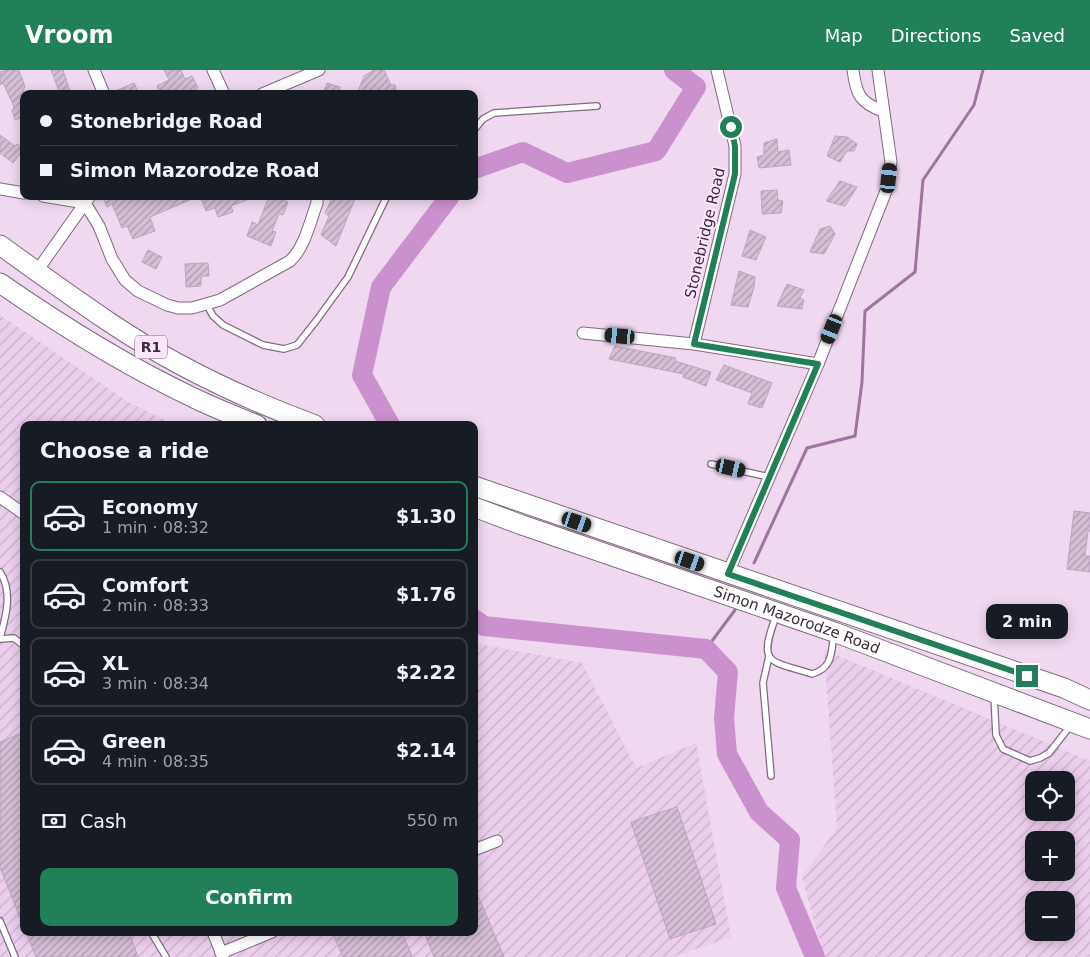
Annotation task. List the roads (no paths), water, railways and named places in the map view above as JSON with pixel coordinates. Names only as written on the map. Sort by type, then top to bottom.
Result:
[{"type":"highway","name":"R1","points":[[0,245],[110,322],[162,354],[262,404],[305,421]]},
{"type":"highway","name":"R1","points":[[0,283],[89,342],[195,399],[242,421]]},
{"type":"highway","name":"Simon Mazorodze Road","points":[[478,488],[1064,688],[1090,700]]},
{"type":"highway","name":"Simon Mazorodze Road","points":[[478,508],[777,614],[834,632],[1082,725]]},
{"type":"street","points":[[94,70],[102,90]]},
{"type":"street","points":[[214,70],[222,90]]},
{"type":"street","points":[[279,90],[319,70]]},
{"type":"street","name":"Stonebridge Road","points":[[694,344],[736,167],[735,146],[718,70]]},
{"type":"street","points":[[853,70],[859,95],[872,107],[883,112]]},
{"type":"street","points":[[728,574],[818,364],[886,191],[891,162],[878,70]]},
{"type":"street","points":[[0,189],[20,192]]},
{"type":"street","points":[[37,271],[87,200]]},
{"type":"street","points":[[87,200],[112,259],[125,280],[138,291],[167,305],[178,308],[206,305],[228,296],[290,261],[297,255],[317,200]]},
{"type":"street","points":[[583,333],[694,344],[818,364]]},
{"type":"street","points":[[0,497],[20,511]]},
{"type":"street","points":[[478,848],[497,841]]},
{"type":"street","points":[[215,936],[222,955],[263,936]]},
{"type":"lane","points":[[478,126],[494,113],[598,106]]},
{"type":"lane","points":[[206,305],[213,316],[223,325],[262,345],[284,349],[297,345],[348,277],[385,200]]},
{"type":"lane","points":[[711,464],[769,477]]},
{"type":"lane","points":[[0,572],[8,595],[6,614],[0,638],[14,638],[20,643]]},
{"type":"lane","points":[[777,614],[767,640],[766,648],[773,662],[812,674],[819,672],[826,668],[830,659],[834,632]]},
{"type":"lane","points":[[769,656],[763,684],[770,776]]},
{"type":"lane","points":[[994,692],[996,736],[1003,749],[1030,760],[1040,758],[1049,753],[1082,725]]},
{"type":"lane","points":[[0,921],[15,957]]},
{"type":"lane","points":[[153,936],[166,957]]},
{"type":"waterway","points":[[478,168],[523,152],[567,173],[656,151],[696,87],[674,70]]},
{"type":"waterway","points":[[754,563],[807,448],[855,436],[862,382],[865,311],[915,272],[923,180],[974,105],[983,70]]},
{"type":"waterway","points":[[388,421],[362,375],[381,287],[447,200]]},
{"type":"waterway","points":[[706,649],[735,610]]},
{"type":"waterway","points":[[478,622],[484,626],[706,649],[728,672],[724,718],[727,754],[759,812],[790,840],[786,888],[815,957]]}]
